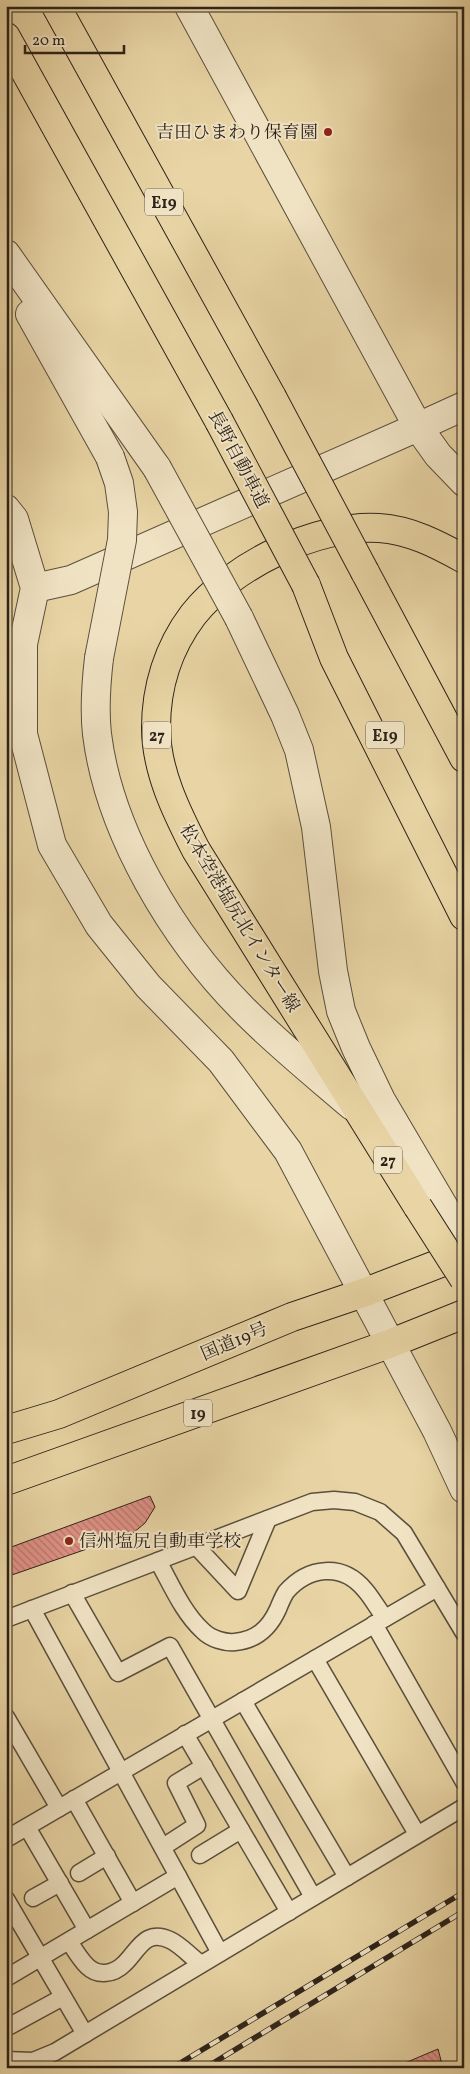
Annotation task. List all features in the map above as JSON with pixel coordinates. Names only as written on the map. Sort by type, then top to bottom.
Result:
[{"type":"main road","name":"E19","points":[[56,6],[272,397],[464,758]]},
{"type":"main road","name":"長野自動車道","points":[[6,38],[219,421],[464,885]]},
{"type":"main road","name":"松本空港塩尻北インター線","points":[[464,559],[435,542],[408,533],[380,528],[354,528],[294,543],[243,572],[215,592],[193,615],[176,643],[163,672],[156,730],[160,758],[180,818],[196,850],[358,1112],[428,1202],[464,1278]]},
{"type":"main road","points":[[306,585],[334,658],[464,916]]},
{"type":"main road","points":[[396,627],[464,741]]},
{"type":"main road","name":"国道19号","points":[[6,1430],[59,1414],[292,1317],[363,1293],[464,1254]]},
{"type":"main road","name":"19","points":[[6,1481],[389,1344],[464,1314]]},
{"type":"street","points":[[189,6],[418,427],[438,455],[464,482]]},
{"type":"street","points":[[6,254],[157,468],[239,618],[285,715],[302,759],[316,827],[333,971],[341,1011],[356,1048],[382,1100],[428,1202],[464,1241]]},
{"type":"street","points":[[6,273],[110,457],[119,483],[123,512],[122,540],[99,658],[95,702],[97,734],[104,770],[119,815],[138,860],[159,899],[183,938],[211,975],[242,1008],[358,1112]]},
{"type":"street","points":[[34,588],[71,580],[464,406]]},
{"type":"street","points":[[6,509],[14,519],[34,588],[23,644],[23,734],[52,844],[99,925],[148,986],[221,1060],[288,1151],[389,1344],[437,1431],[464,1488]]},
{"type":"lane","points":[[6,1618],[312,1502],[334,1500],[355,1502],[380,1512],[404,1533],[464,1633]]},
{"type":"lane","points":[[196,1546],[238,1591],[268,1519]]},
{"type":"lane","points":[[158,1561],[191,1618],[204,1633],[226,1642],[246,1641],[263,1632],[275,1616],[285,1593],[305,1575],[325,1570],[345,1574],[364,1588],[464,1782]]},
{"type":"lane","points":[[6,1839],[437,1588]]},
{"type":"lane","points":[[72,1594],[118,1673],[170,1646],[313,1896]]},
{"type":"lane","points":[[32,1609],[220,1953]]},
{"type":"lane","points":[[315,1659],[417,1834]]},
{"type":"lane","points":[[243,1700],[347,1876]]},
{"type":"lane","points":[[8,1724],[59,1808]]},
{"type":"lane","points":[[186,1734],[289,1912]]},
{"type":"lane","points":[[163,1847],[197,1825],[176,1783],[204,1766]]},
{"type":"lane","points":[[74,1799],[133,1903]]},
{"type":"lane","points":[[6,2060],[33,2060],[55,2052],[464,1807]]},
{"type":"lane","points":[[27,1827],[87,1930]]},
{"type":"lane","points":[[200,1855],[241,1830]]},
{"type":"lane","points":[[78,1873],[107,1856]]},
{"type":"lane","points":[[6,1978],[178,1876]]},
{"type":"lane","points":[[33,1898],[60,1883]]},
{"type":"lane","points":[[6,1899],[85,2034]]},
{"type":"lane","points":[[69,1941],[87,1967],[99,1973],[111,1973],[125,1963],[142,1942],[156,1937],[170,1940],[201,1964]]},
{"type":"lane","points":[[6,2028],[64,1997]]},
{"type":"building","name":"信州塩尻自動車学校","points":[[150,1496],[155,1507],[145,1523],[133,1533],[6,1577],[6,1549]]},
{"type":"building","points":[[438,2049],[443,2068],[393,2068]]},
{"type":"railway","points":[[172,2068],[464,1892]]},
{"type":"railway","points":[[205,2068],[464,1911]]},
{"type":"place","name":"吉田ひまわり保育園","points":[[328,132]]},
{"type":"place","name":"信州塩尻自動車学校","points":[[69,1541]]}]
